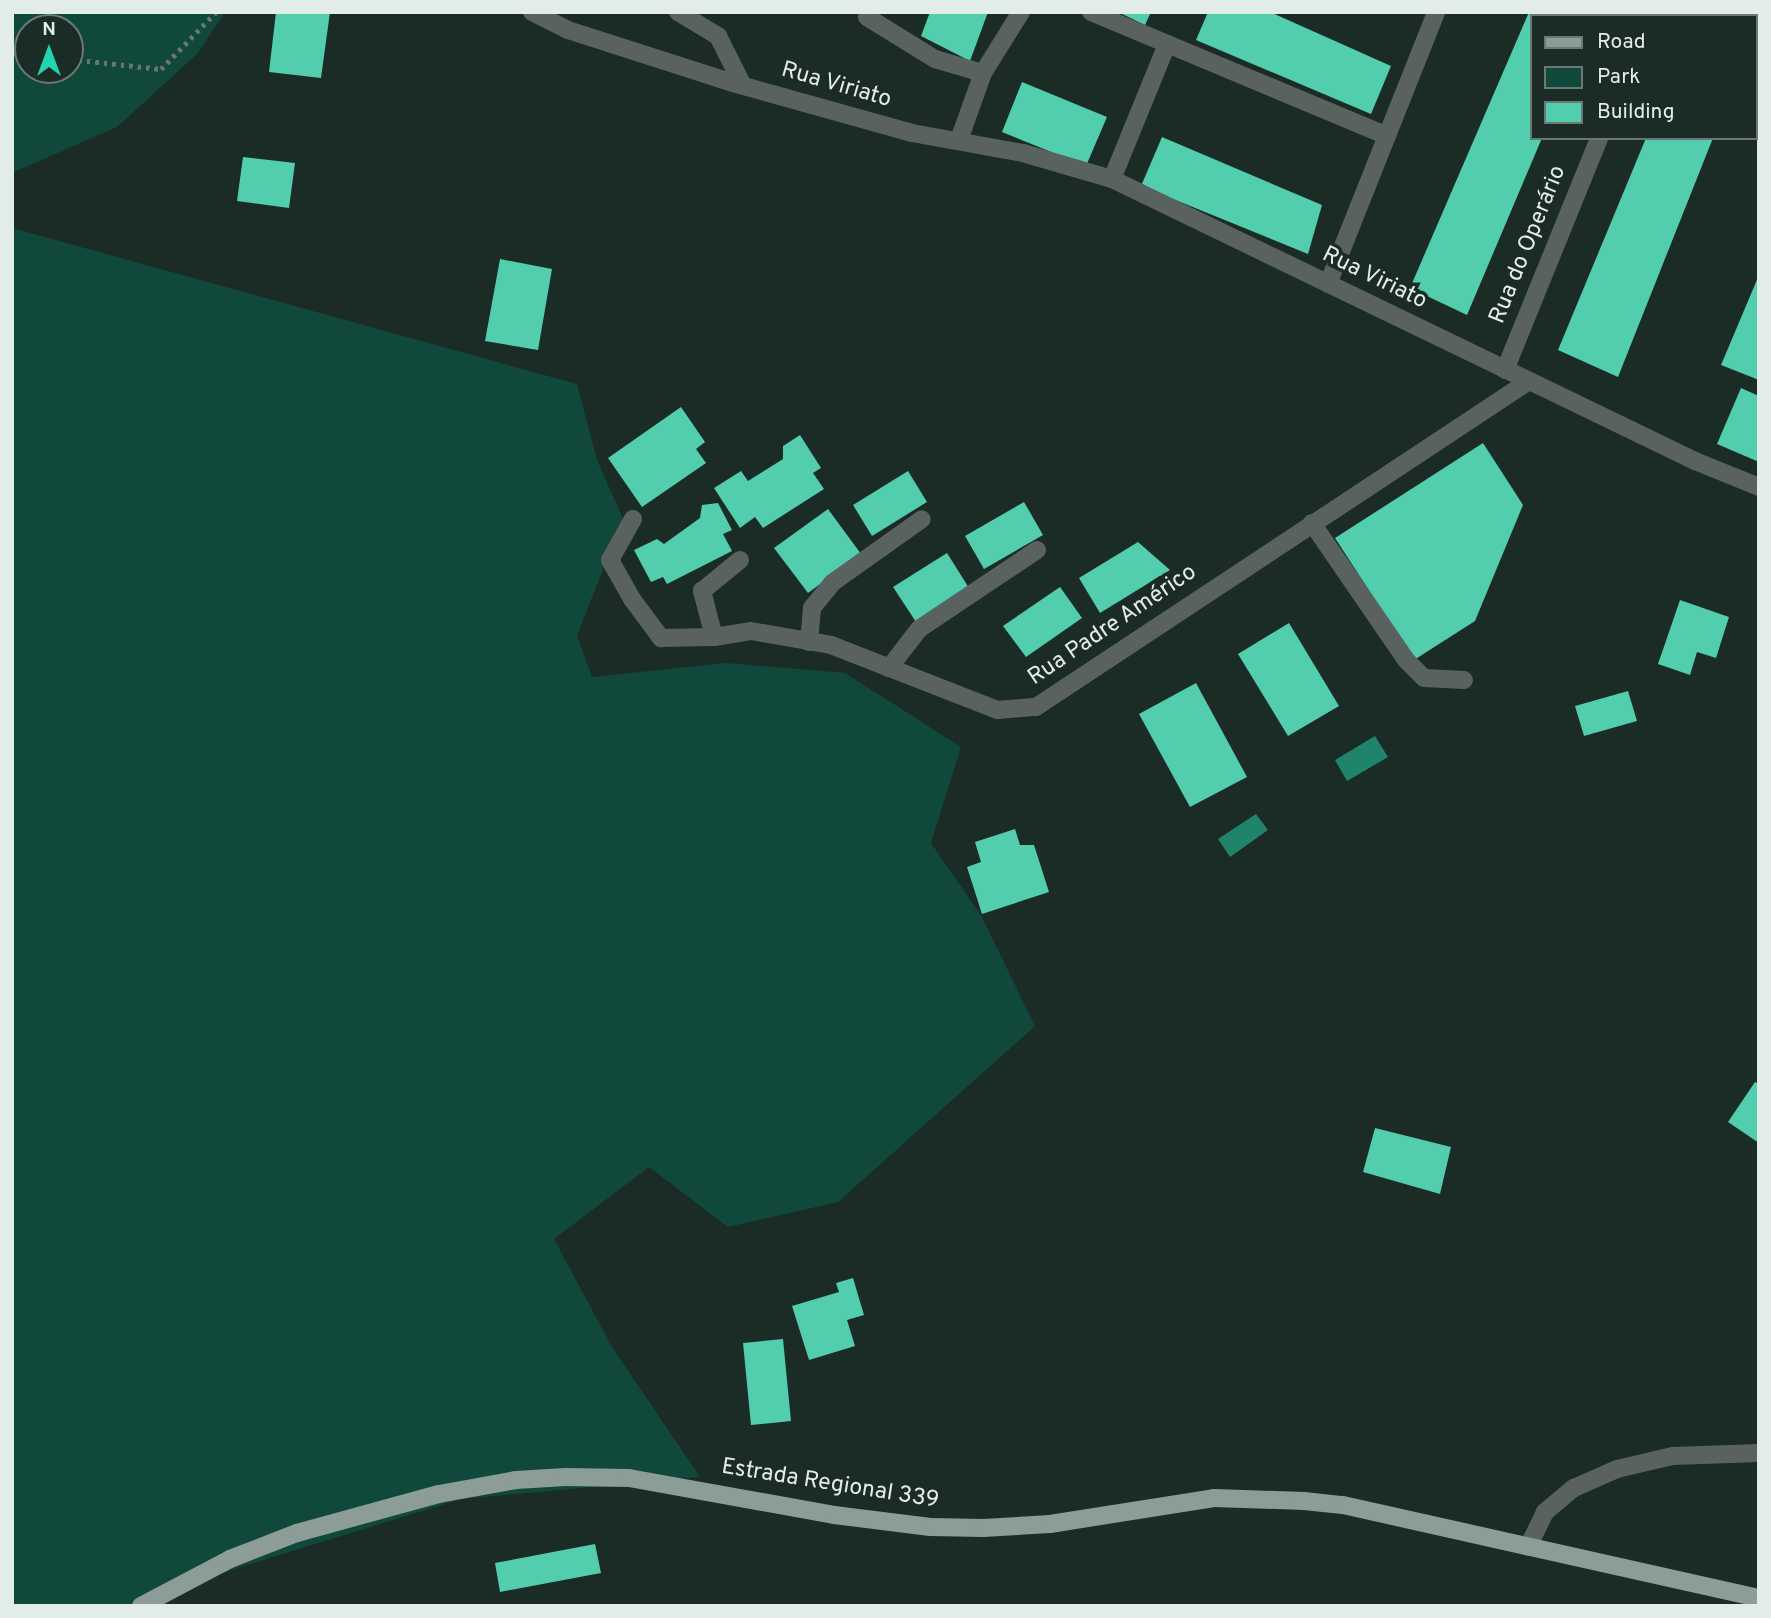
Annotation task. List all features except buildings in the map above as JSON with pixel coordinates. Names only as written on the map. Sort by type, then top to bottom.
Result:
[{"type":"main road","name":"Estrada Regional 339","points":[[141,1606],[230,1559],[298,1533],[439,1494],[516,1480],[565,1477],[629,1478],[834,1515],[930,1527],[983,1528],[1051,1524],[1174,1503],[1260,1498],[1343,1505],[1759,1598]]},
{"type":"street","name":"Rua Viriato","points":[[532,12],[568,30],[742,85],[912,133],[1023,153],[1112,179],[1695,461],[1759,487]]},
{"type":"street","points":[[678,12],[718,36],[742,85]]},
{"type":"street","points":[[959,140],[983,73],[1021,12]]},
{"type":"street","points":[[1091,12],[1387,136]]},
{"type":"street","points":[[1328,284],[1436,12]]},
{"type":"street","points":[[867,17],[935,60],[983,73]]},
{"type":"street","points":[[1112,179],[1167,44]]},
{"type":"street","name":"Rua do Operário","points":[[1505,370],[1598,140]]},
{"type":"street","name":"Rua Padre Américo","points":[[634,519],[610,560],[632,599],[661,638],[715,637],[751,631],[831,645],[998,710],[1036,707],[1529,381]]},
{"type":"street","points":[[809,642],[811,608],[832,583],[922,519]]},
{"type":"street","points":[[1312,523],[1406,660],[1424,678],[1464,680]]},
{"type":"street","points":[[889,668],[919,629],[1037,550]]},
{"type":"street","points":[[715,637],[702,591],[740,560]]},
{"type":"street","points":[[1528,1547],[1545,1512],[1574,1488],[1617,1469],[1673,1457],[1759,1453]]},
{"type":"path","points":[[84,61],[161,69],[216,12]]},
{"type":"green space","points":[[12,12],[225,12],[197,54],[117,127],[12,173]]},
{"type":"green space","points":[[12,228],[577,384],[597,460],[623,519],[577,635],[592,677],[726,663],[845,673],[961,747],[931,843],[982,917],[1035,1026],[838,1202],[728,1227],[649,1167],[554,1239],[612,1347],[700,1477],[461,1499],[237,1568],[135,1606],[12,1606]]},
{"type":"shaded area","points":[[1375,736],[1388,757],[1347,781],[1335,760]]},
{"type":"shaded area","points":[[1256,814],[1268,830],[1230,857],[1218,839]]}]
